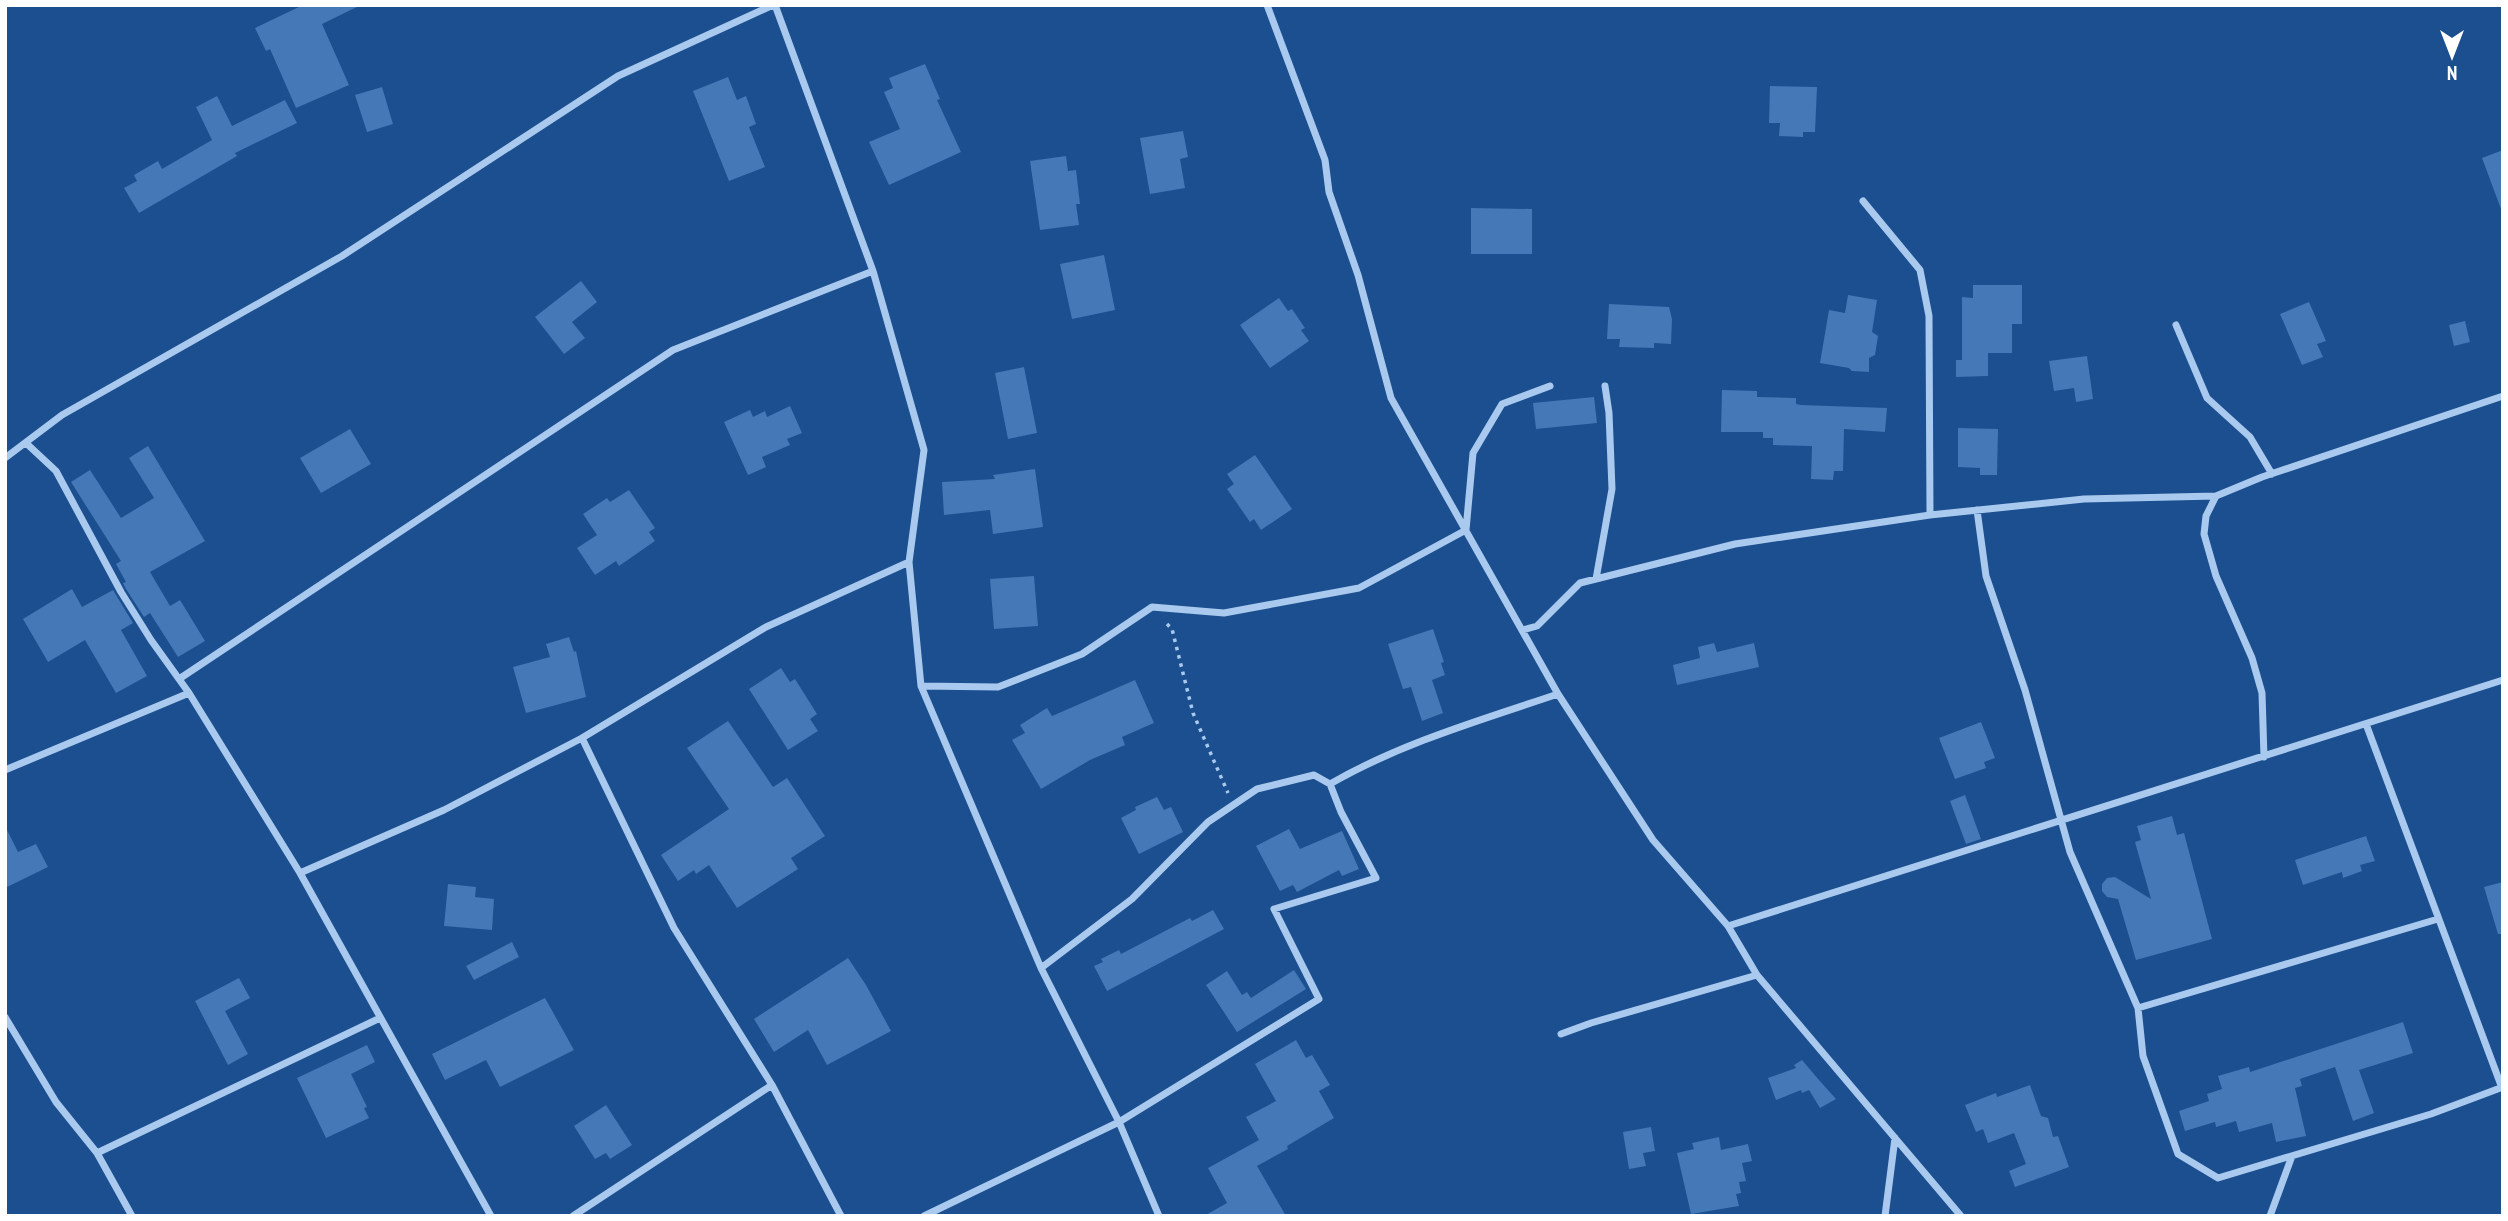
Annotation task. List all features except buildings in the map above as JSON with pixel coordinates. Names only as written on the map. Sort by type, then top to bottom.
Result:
[{"type":"street","points":[[6,454],[26,443],[62,415],[342,256],[618,76],[774,5],[873,271],[924,450],[909,562],[921,686],[1041,968],[1119,1122],[1159,1216]]},
{"type":"street","points":[[1267,5],[1325,160],[1329,192],[1358,275],[1391,398],[1558,694],[1653,840],[1728,926],[1757,975],[1961,1216]]},
{"type":"street","points":[[1863,201],[1920,270],[1929,316],[1930,515]]},
{"type":"street","points":[[179,679],[673,350],[873,271]]},
{"type":"street","points":[[2176,325],[2207,398],[2250,437],[2272,474]]},
{"type":"street","points":[[1466,530],[1473,453],[1502,404],[1550,386]]},
{"type":"street","points":[[1596,579],[1612,489],[1609,413],[1605,386]]},
{"type":"street","points":[[1523,630],[1536,626],[1580,583],[1735,544],[1930,515],[2084,499],[2216,496],[2272,474],[2503,397]]},
{"type":"street","points":[[26,443],[55,471],[121,592],[189,694],[300,873],[491,1216]]},
{"type":"street","points":[[2216,496],[2206,516],[2204,534],[2216,576],[2252,658],[2259,681],[2262,693],[2264,757]]},
{"type":"street","points":[[1977,510],[1986,576],[2025,690],[2070,852],[2138,1008],[2144,1056],[2178,1154],[2218,1178],[2431,1114],[2502,1087],[2366,724]]},
{"type":"street","points":[[921,686],[998,687],[1082,654],[1152,607],[1224,613],[1359,588],[1466,530]]},
{"type":"street","points":[[300,873],[444,810],[582,738],[766,627],[909,562]]},
{"type":"street","points":[[1728,926],[2503,680]]},
{"type":"street","points":[[5,770],[189,694]]},
{"type":"street","points":[[1330,784],[1427,739],[1558,694]]},
{"type":"street","points":[[582,738],[674,928],[772,1086],[841,1216]]},
{"type":"street","points":[[924,1216],[1119,1122],[1319,999],[1274,909],[1376,878],[1341,812],[1330,784],[1314,775],[1256,789],[1208,822],[1132,899],[1041,968]]},
{"type":"street","points":[[2138,1008],[2438,919]]},
{"type":"street","points":[[1561,1034],[1757,975]]},
{"type":"street","points":[[5,1017],[55,1102],[97,1153],[132,1216]]},
{"type":"street","points":[[97,1153],[380,1018]]},
{"type":"street","points":[[573,1216],[772,1086]]},
{"type":"street","points":[[1885,1216],[1895,1138]]},
{"type":"street","points":[[2270,1216],[2292,1156]]},
{"type":"path","points":[[1152,607],[1172,629],[1193,713],[1233,805]]}]
